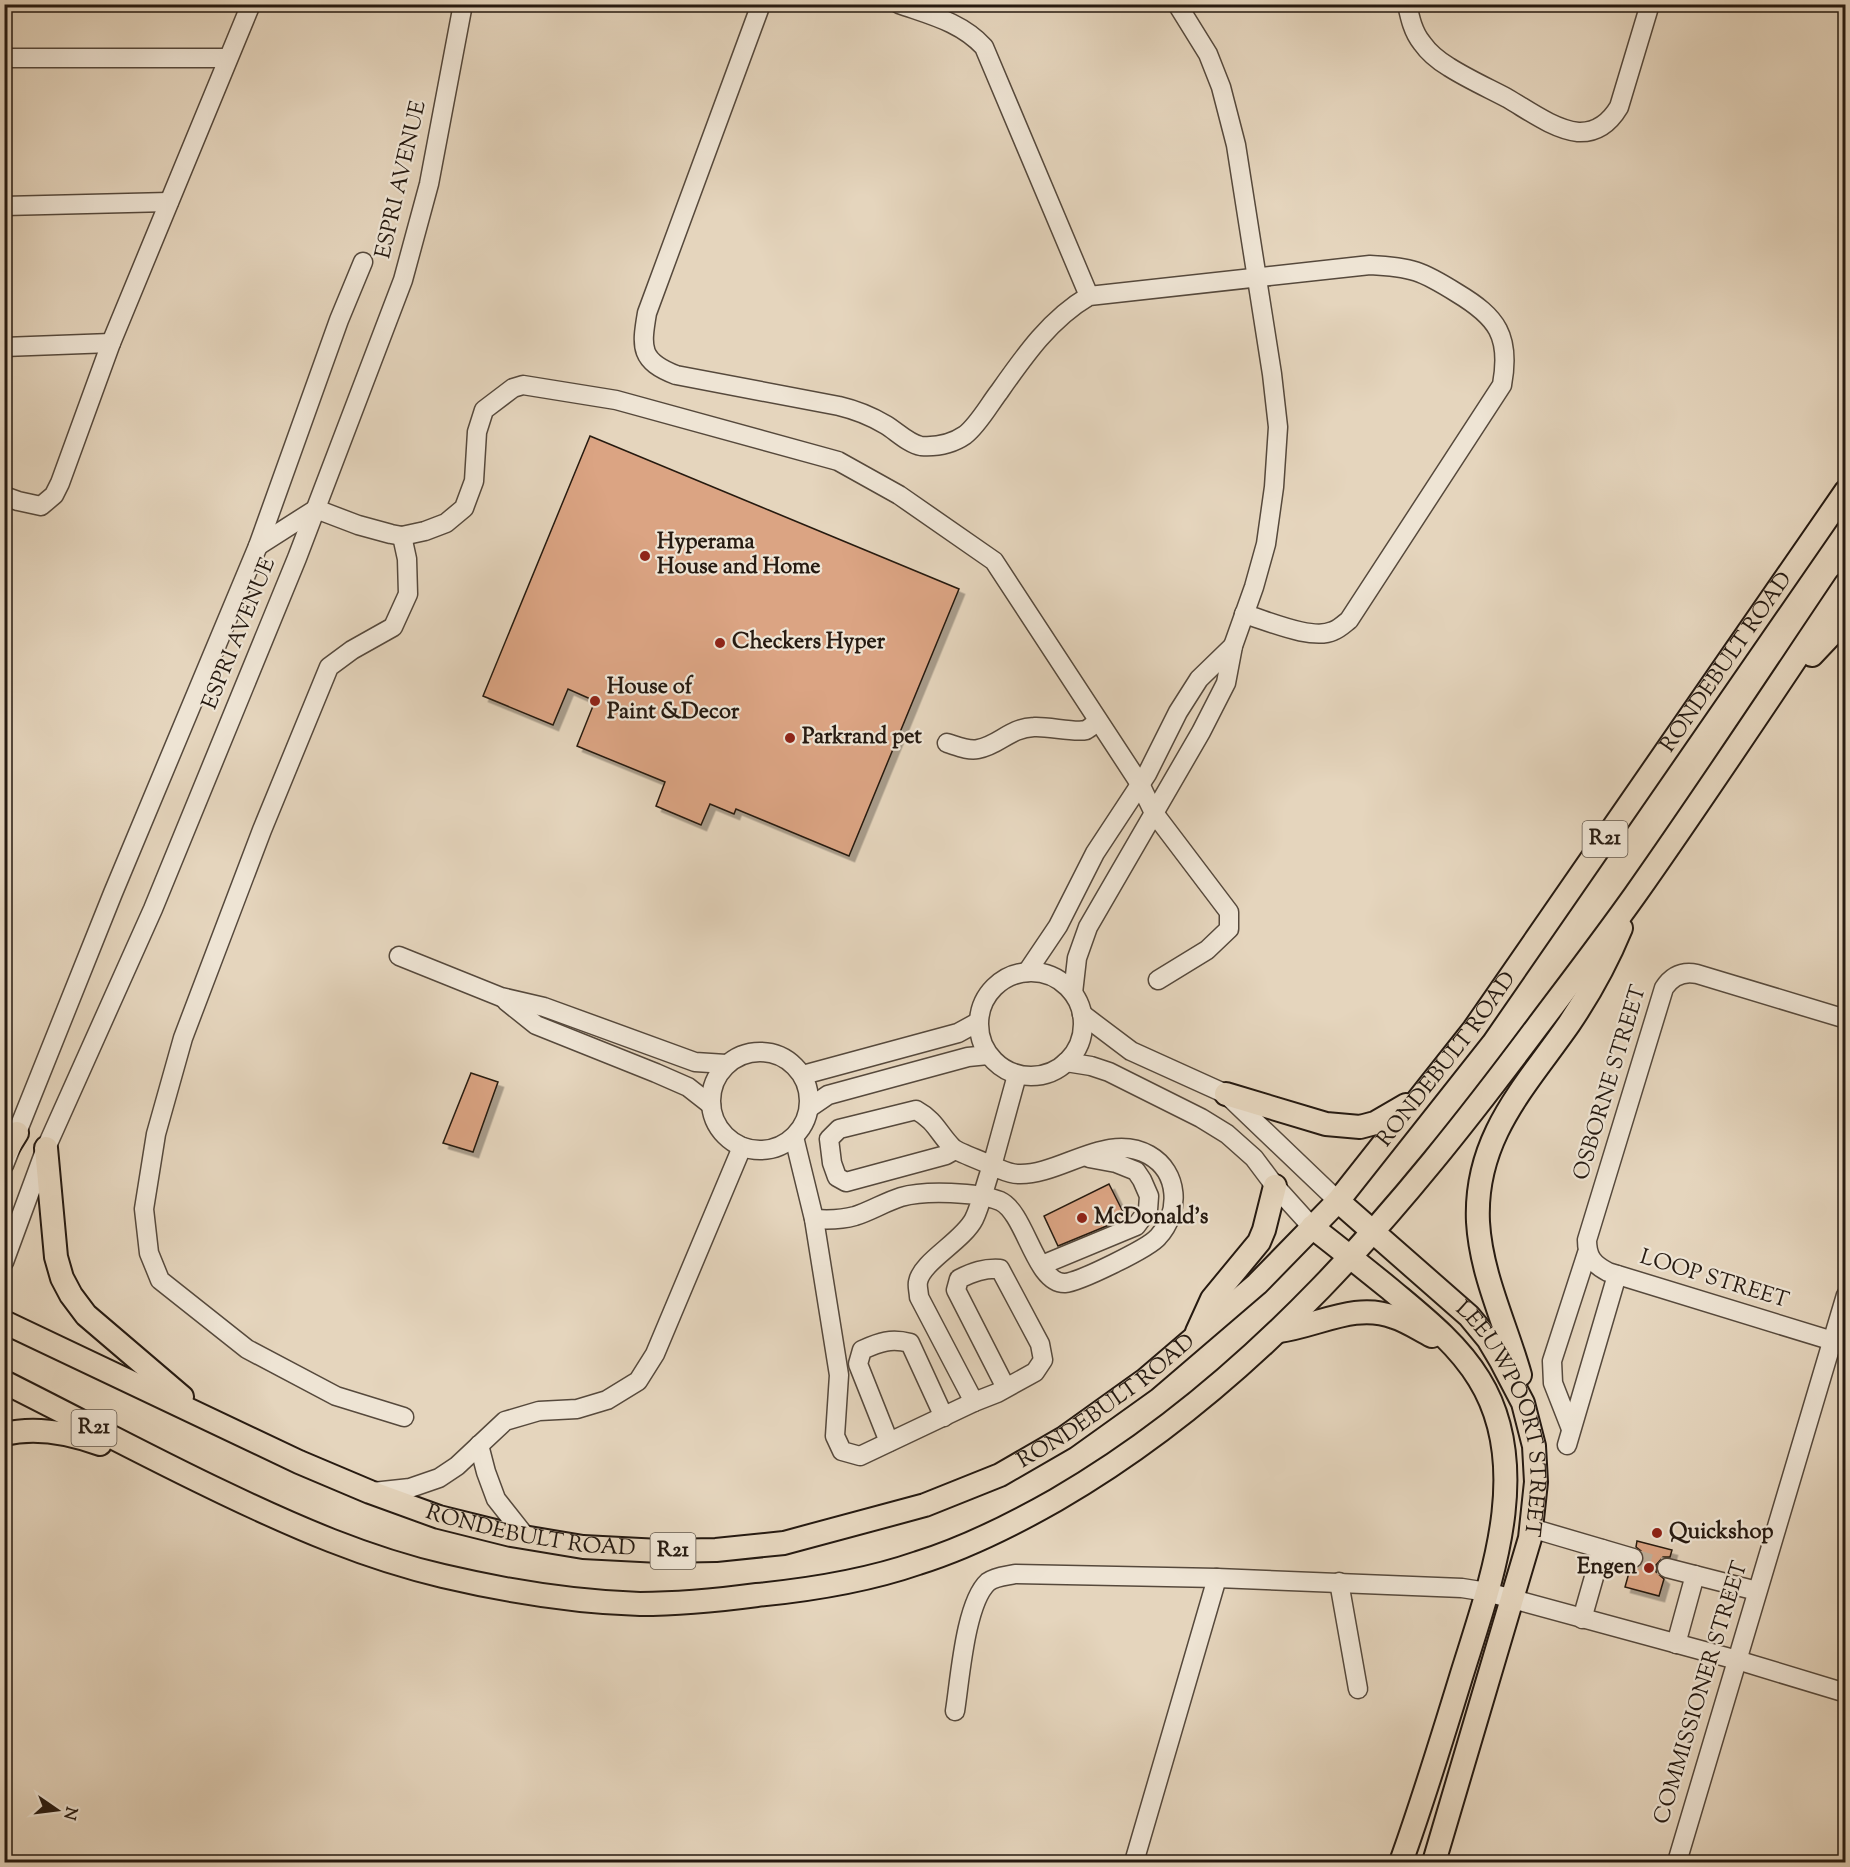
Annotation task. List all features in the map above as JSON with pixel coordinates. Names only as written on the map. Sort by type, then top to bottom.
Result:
[{"type":"main road","name":"RONDEBULT ROAD","points":[[4,1322],[299,1462],[370,1492],[440,1517],[526,1538],[583,1547],[660,1551],[716,1550],[784,1543],[925,1505],[1000,1475],[1064,1438],[1145,1380],[1257,1284],[1338,1201],[1474,1029],[1845,491]]},
{"type":"main road","name":"R21","points":[[4,1382],[184,1474],[346,1548],[436,1574],[494,1587],[561,1597],[642,1604],[798,1591],[916,1564],[1019,1521],[1100,1474],[1162,1431],[1225,1380],[1279,1331],[1375,1232],[1494,1084],[1634,896],[1845,584]]},
{"type":"main road","points":[[1746,732],[1824,640],[1845,619]]},
{"type":"main road","points":[[1523,1403],[1520,1376],[1491,1285],[1480,1239],[1478,1222],[1480,1183],[1490,1146],[1505,1114],[1591,991],[1612,950],[1634,896]]},
{"type":"main road","points":[[1226,1094],[1326,1124],[1360,1127],[1375,1123],[1419,1096]]},
{"type":"main road","points":[[4,1154],[17,1133]]},
{"type":"main road","points":[[46,1148],[56,1257],[62,1278],[71,1295],[86,1315],[203,1415]]},
{"type":"main road","points":[[1194,1339],[1212,1299],[1259,1242],[1275,1186]]},
{"type":"main road","name":"LEEUWPOORT STREET","points":[[1338,1201],[1469,1316],[1497,1353],[1523,1403],[1534,1446],[1536,1482],[1531,1528],[1512,1601],[1434,1863]]},
{"type":"main road","name":"LEEUWPOORT STREET","points":[[1312,1227],[1424,1317],[1455,1347],[1479,1378],[1486,1393],[1494,1412],[1504,1459],[1506,1496],[1501,1536],[1487,1592],[1429,1784],[1401,1863]]},
{"type":"main road","points":[[1279,1331],[1307,1326],[1342,1314],[1376,1312],[1394,1317],[1455,1347]]},
{"type":"main road","points":[[4,1434],[30,1431],[62,1432],[184,1474]]},
{"type":"street","points":[[4,496],[41,506],[54,495],[111,343],[251,4]]},
{"type":"street","name":"ESPRI AVENUE","points":[[4,1262],[46,1148],[153,909],[316,509],[403,280],[429,184],[463,4]]},
{"type":"street","points":[[761,4],[647,313],[644,347],[650,361],[658,368],[676,375],[848,408],[885,424],[918,446],[939,445],[966,434],[1047,329],[1072,306],[1089,296],[1370,265],[1414,269],[1428,274],[1487,312],[1504,346],[1505,366],[1502,384],[1349,620],[1332,632],[1319,634],[1244,614]]},
{"type":"street","points":[[899,4],[954,23],[974,36],[984,47],[1089,296]]},
{"type":"street","points":[[1073,993],[1077,957],[1088,927],[1201,732],[1226,682],[1233,646],[1254,587],[1266,544],[1274,487],[1278,427],[1272,374],[1236,145],[1221,87],[1208,54],[1177,4]]},
{"type":"street","points":[[1407,4],[1413,28],[1420,42],[1441,61],[1554,124],[1579,132],[1603,126],[1613,117],[1619,107],[1650,4]]},
{"type":"street","points":[[4,58],[228,58]]},
{"type":"street","points":[[4,206],[169,202]]},
{"type":"street","name":"ESPRI AVENUE","points":[[4,1165],[113,893],[258,546],[339,320],[363,262]]},
{"type":"street","points":[[4,347],[111,343]]},
{"type":"street","points":[[258,546],[316,509],[358,525],[402,536],[446,523],[464,508],[474,482],[477,432],[484,410],[513,388],[523,385],[535,385],[616,400],[838,460],[899,495],[994,561],[1097,722],[1140,784],[1154,813],[1229,912],[1229,929],[1207,950],[1158,980]]},
{"type":"street","points":[[402,536],[407,559],[408,594],[393,627],[352,650],[329,667],[262,830],[183,1038],[156,1134],[144,1209],[148,1253],[160,1280],[247,1349],[336,1396],[404,1417]]},
{"type":"street","points":[[1027,972],[1058,926],[1095,853],[1140,784],[1178,712],[1199,679],[1233,646]]},
{"type":"street","points":[[947,743],[967,749],[978,749],[994,743],[1015,730],[1034,727],[1076,731],[1086,730],[1097,722]]},
{"type":"street","points":[[399,956],[501,997],[544,1006],[695,1062],[726,1065]]},
{"type":"street","points":[[1027,972],[1045,973],[1056,978],[1073,993],[1082,1014],[1081,1038],[1077,1049],[1052,1073],[1040,1076],[1017,1075],[1006,1071],[988,1055],[979,1034],[980,1010],[991,990],[1010,976],[1027,972]]},
{"type":"street","name":"OSBORNE STREET","points":[[1617,1275],[1569,1437],[1553,1383],[1552,1361],[1664,988],[1672,978],[1684,973],[1697,974],[1845,1019]]},
{"type":"street","points":[[501,997],[536,1025],[656,1072],[688,1087],[711,1105]]},
{"type":"street","points":[[1082,1014],[1131,1051],[1226,1094],[1338,1201]]},
{"type":"street","points":[[803,1075],[958,1033],[978,1022]]},
{"type":"street","points":[[767,1051],[788,1059],[803,1075],[810,1096],[809,1108],[802,1128],[794,1137],[785,1144],[764,1150],[742,1147],[724,1135],[713,1116],[711,1105],[714,1083],[726,1065],[745,1053],[767,1051]]},
{"type":"street","points":[[809,1108],[828,1095],[968,1057],[988,1055]]},
{"type":"street","points":[[1066,1062],[1091,1066],[1108,1072],[1201,1118],[1227,1134],[1254,1158],[1275,1186],[1312,1227]]},
{"type":"street","points":[[974,1402],[919,1297],[918,1282],[923,1271],[959,1240],[974,1219],[992,1166],[1017,1075]]},
{"type":"street","points":[[814,1219],[837,1220],[854,1216],[902,1197],[929,1192],[981,1195],[1002,1202],[1014,1212],[1042,1265],[1055,1282],[1064,1283],[1082,1279],[1146,1246],[1158,1238],[1169,1221],[1175,1193],[1172,1181],[1164,1168],[1150,1155],[1136,1149],[1120,1147],[1030,1174],[1014,1174],[955,1150],[930,1118],[916,1110],[839,1129],[829,1139],[832,1163],[837,1177],[846,1182],[946,1155],[955,1150]]},
{"type":"street","points":[[794,1137],[814,1219],[839,1375],[835,1436],[842,1451],[860,1456],[1006,1388],[1035,1372],[1043,1360],[1040,1344],[1000,1269],[988,1268],[975,1271],[959,1279],[956,1290],[1006,1388]]},
{"type":"street","points":[[370,1492],[410,1488],[439,1478],[457,1466],[505,1421],[539,1411],[577,1409],[607,1400],[638,1381],[655,1354],[742,1147]]},
{"type":"street","points":[[1042,1265],[1136,1226],[1148,1210],[1149,1196],[1136,1171],[1116,1163],[1084,1157]]},
{"type":"street","name":"LOOP STREET","points":[[1587,1246],[1597,1266],[1617,1275],[1839,1343]]},
{"type":"street","name":"COMMISSIONER STREET","points":[[1677,1863],[1757,1591],[1839,1343],[1845,1295]]},
{"type":"street","points":[[889,1442],[858,1364],[862,1350],[882,1341],[896,1340],[910,1343],[944,1417]]},
{"type":"street","points":[[479,1445],[496,1499],[526,1538]]},
{"type":"street","points":[[1531,1528],[1633,1558]]},
{"type":"street","points":[[1582,1619],[1602,1549]]},
{"type":"street","points":[[1666,1568],[1757,1591]]},
{"type":"street","points":[[955,1711],[975,1601],[989,1582],[998,1577],[1015,1574],[1339,1582],[1441,1586],[1487,1592],[1512,1601],[1737,1660],[1845,1693]]},
{"type":"street","points":[[1676,1644],[1695,1575]]},
{"type":"street","points":[[1134,1863],[1217,1578]]},
{"type":"street","points":[[1339,1582],[1358,1689]]},
{"type":"building","points":[[590,436],[959,589],[849,856],[736,809],[734,814],[710,804],[701,825],[656,806],[665,782],[577,746],[595,701],[568,689],[553,725],[483,696]]},
{"type":"building","points":[[471,1073],[498,1082],[473,1152],[443,1143]]},
{"type":"building","points":[[1109,1184],[1126,1218],[1058,1246],[1044,1216]]},
{"type":"building","points":[[1637,1541],[1672,1550],[1670,1557],[1663,1557],[1656,1565],[1656,1572],[1664,1579],[1659,1596],[1625,1587],[1630,1569],[1640,1566],[1644,1561],[1641,1551],[1636,1547]]},
{"type":"tunnel","points":[[1633,1558],[1667,1568]]},
{"type":"place","name":"Hyperama House and Home","points":[[645,556]]},
{"type":"place","name":"Checkers Hyper","points":[[720,643]]},
{"type":"place","name":"House of Paint &Decor","points":[[595,701]]},
{"type":"place","name":"Parkrand pet","points":[[790,738]]},
{"type":"place","name":"McDonald's","points":[[1082,1218]]},
{"type":"place","name":"Quickshop","points":[[1657,1533]]},
{"type":"place","name":"Engen","points":[[1649,1568]]}]
